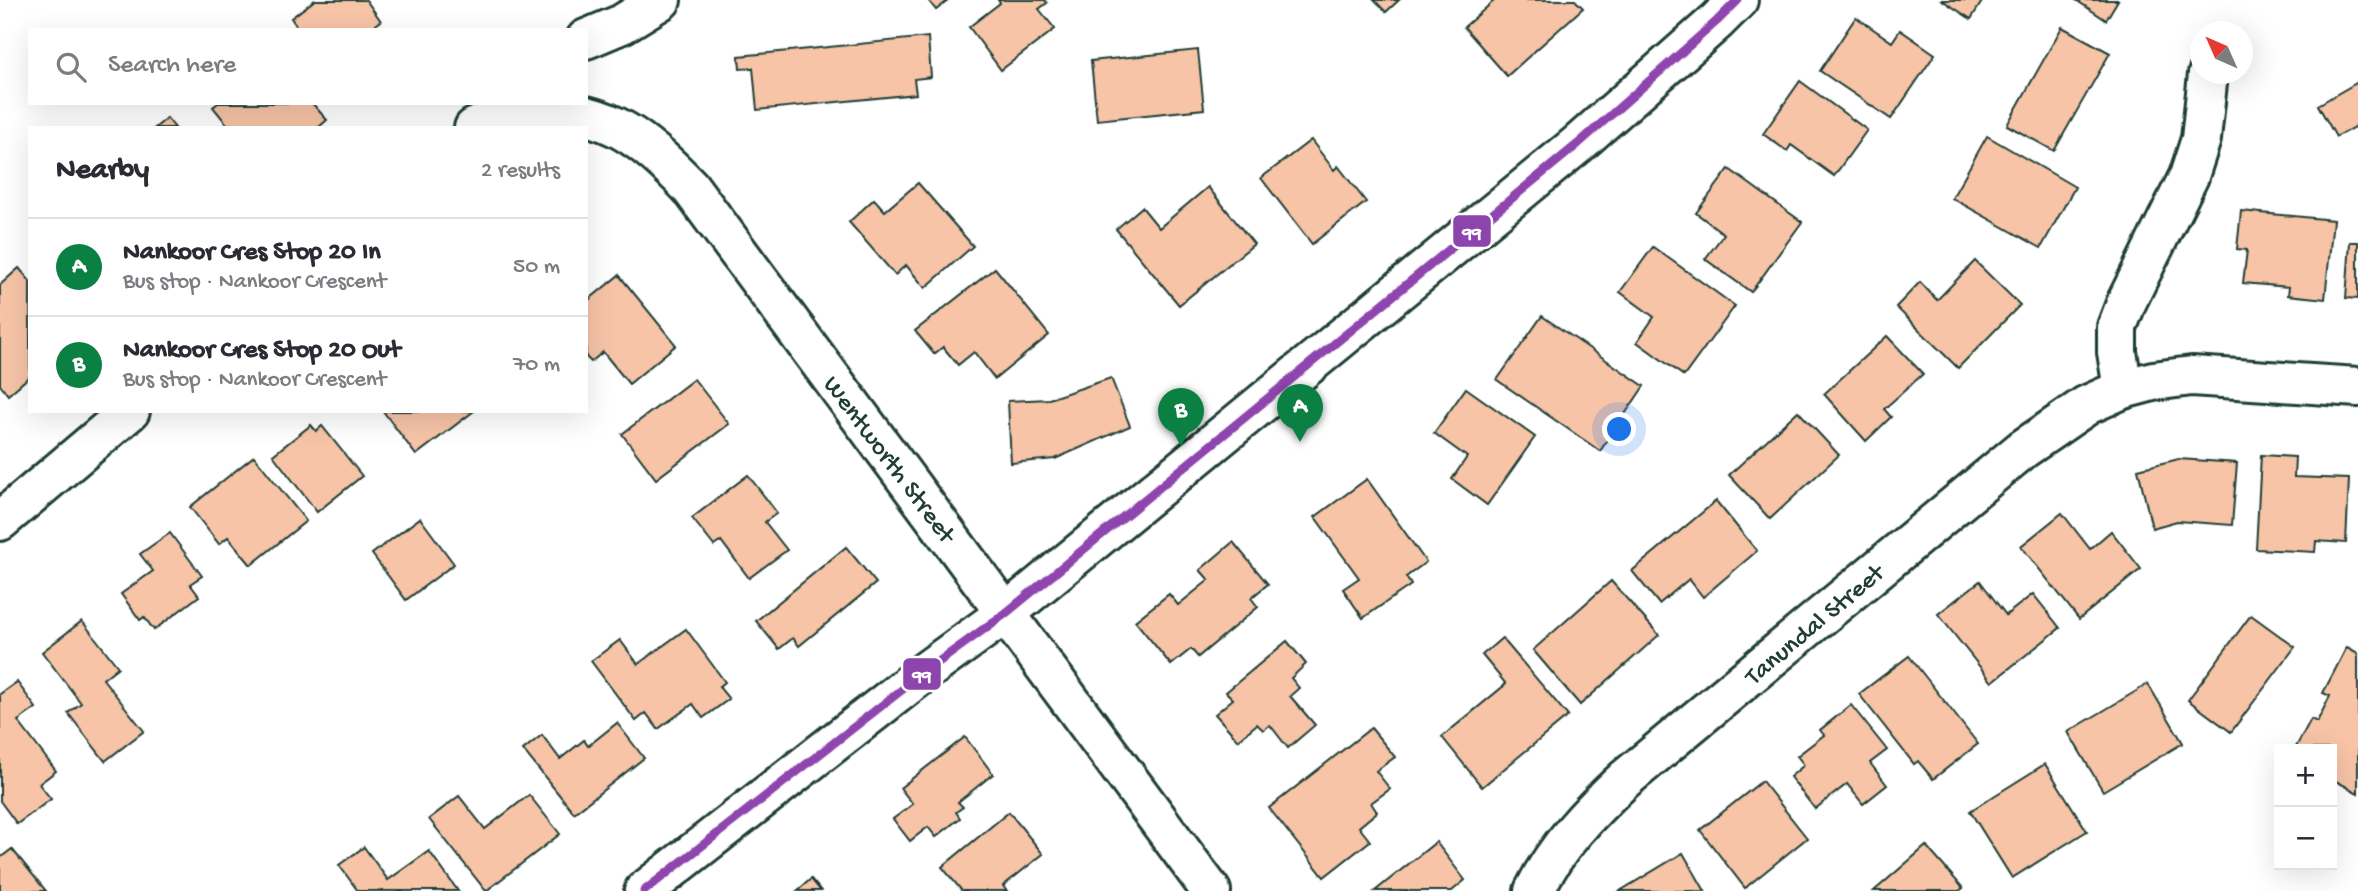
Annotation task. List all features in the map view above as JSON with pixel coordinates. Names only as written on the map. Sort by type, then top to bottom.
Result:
[{"type":"street","points":[[588,38],[622,24],[661,0]]},
{"type":"street","points":[[645,891],[926,671],[1006,613],[1578,144],[1738,0]]},
{"type":"street","points":[[2123,389],[2117,352],[2117,327],[2127,301],[2189,176],[2201,139],[2207,84]]},
{"type":"street","points":[[478,126],[514,108]]},
{"type":"street","name":"Wentworth Street","points":[[514,108],[577,113],[602,120],[647,145],[690,187],[1211,891]]},
{"type":"street","name":"Tanundal Street","points":[[1534,891],[1562,846],[1587,814],[1625,779],[2024,449],[2087,405],[2123,389],[2153,381],[2192,376],[2358,387]]},
{"type":"street","points":[[0,521],[128,413]]},
{"type":"building","points":[[315,0],[366,0],[381,21],[372,28],[298,28],[291,18]]},
{"type":"building","points":[[928,0],[949,0],[936,10]]},
{"type":"building","points":[[998,0],[1045,0],[1047,3],[1039,9],[1055,29],[1001,70],[969,27],[1000,3]]},
{"type":"building","points":[[1374,0],[1399,0],[1386,12]]},
{"type":"building","points":[[1495,0],[1575,0],[1583,8],[1507,76],[1464,27]]},
{"type":"building","points":[[1942,0],[1983,0],[1971,19]]},
{"type":"building","points":[[2076,0],[2118,0],[2106,20]]},
{"type":"building","points":[[1856,17],[1892,42],[1900,30],[1935,54],[1891,119],[1820,71]]},
{"type":"building","points":[[2062,27],[2110,53],[2054,151],[2007,125]]},
{"type":"building","points":[[928,37],[931,77],[914,79],[916,94],[757,110],[753,68],[740,69],[739,56]]},
{"type":"building","points":[[1198,50],[1204,109],[1097,120],[1091,61]]},
{"type":"building","points":[[1800,81],[1867,130],[1834,176],[1791,145],[1787,151],[1763,134]]},
{"type":"building","points":[[2358,82],[2358,125],[2336,137],[2318,105]]},
{"type":"building","points":[[314,105],[327,120],[320,126],[228,126],[213,107]]},
{"type":"building","points":[[167,118],[173,126],[157,126]]},
{"type":"building","points":[[1987,136],[2075,187],[2041,248],[1952,198]]},
{"type":"building","points":[[1311,140],[1334,170],[1338,166],[1366,202],[1312,244],[1261,178]]},
{"type":"building","points":[[1729,169],[1802,222],[1751,292],[1705,259],[1724,234],[1696,213]]},
{"type":"building","points":[[918,183],[973,246],[925,288],[906,265],[895,275],[849,222],[874,199],[885,211]]},
{"type":"building","points":[[1208,187],[1254,244],[1179,305],[1116,229],[1142,207],[1159,228]]},
{"type":"building","points":[[2241,211],[2333,220],[2325,299],[2288,295],[2289,287],[2243,283],[2247,250],[2237,249]]},
{"type":"building","points":[[2350,242],[2358,242],[2358,299],[2346,298]]},
{"type":"building","points":[[1653,247],[1735,306],[1684,376],[1637,342],[1654,317],[1620,292]]},
{"type":"building","points":[[1975,261],[2020,305],[1958,368],[1896,307],[1920,282],[1937,300]]},
{"type":"building","points":[[19,268],[28,279],[28,378],[8,395],[0,385],[0,285]]},
{"type":"building","points":[[995,268],[1049,335],[995,379],[974,352],[958,365],[943,347],[934,354],[915,331]]},
{"type":"building","points":[[619,275],[676,345],[629,384],[603,352],[591,362],[588,359],[588,300]]},
{"type":"building","points":[[1542,316],[1644,386],[1600,451],[1497,380]]},
{"type":"building","points":[[1887,336],[1923,374],[1884,409],[1891,417],[1866,441],[1824,394]]},
{"type":"building","points":[[1111,378],[1130,426],[1055,459],[1011,463],[1008,401],[1049,399]]},
{"type":"building","points":[[694,379],[729,424],[656,479],[622,434]]},
{"type":"building","points":[[1466,388],[1535,437],[1487,505],[1452,479],[1467,457],[1434,433]]},
{"type":"building","points":[[1798,411],[1839,455],[1770,519],[1729,475]]},
{"type":"building","points":[[384,413],[471,413],[416,455]]},
{"type":"building","points":[[311,425],[316,431],[322,426],[362,476],[317,512],[273,455]]},
{"type":"building","points":[[2261,455],[2295,457],[2294,477],[2349,479],[2346,543],[2316,541],[2315,552],[2256,549]]},
{"type":"building","points":[[254,456],[306,521],[251,565],[228,537],[219,544],[190,507]]},
{"type":"building","points":[[2179,459],[2237,463],[2232,525],[2177,521],[2152,528],[2138,469]]},
{"type":"building","points":[[748,475],[777,513],[765,522],[787,550],[749,578],[721,541],[714,546],[692,518]]},
{"type":"building","points":[[1367,479],[1426,562],[1406,577],[1411,585],[1363,618],[1343,589],[1359,578],[1315,517]]},
{"type":"building","points":[[1716,501],[1757,551],[1703,597],[1689,579],[1659,604],[1632,571]]},
{"type":"building","points":[[2062,513],[2090,549],[2111,531],[2141,569],[2079,619],[2021,546]]},
{"type":"building","points":[[420,518],[454,564],[406,600],[372,554]]},
{"type":"building","points":[[170,533],[202,576],[190,584],[199,596],[154,630],[144,617],[140,620],[121,594],[153,571],[140,554]]},
{"type":"building","points":[[1233,542],[1268,584],[1251,598],[1258,607],[1198,657],[1191,649],[1171,665],[1135,621],[1169,594],[1178,605],[1209,580],[1200,570]]},
{"type":"building","points":[[846,547],[876,583],[799,646],[793,638],[779,649],[756,621]]},
{"type":"building","points":[[1611,581],[1659,635],[1580,705],[1533,650]]},
{"type":"building","points":[[1980,581],[2006,615],[2033,594],[2060,628],[1992,682],[1938,614]]},
{"type":"building","points":[[2251,615],[2295,647],[2231,732],[2188,700]]},
{"type":"building","points":[[82,621],[118,667],[103,679],[144,731],[105,761],[68,713],[81,703],[42,652]]},
{"type":"building","points":[[686,629],[725,682],[719,687],[729,699],[703,718],[693,704],[658,729],[646,713],[636,721],[591,661],[620,640],[638,664]]},
{"type":"building","points":[[1502,638],[1568,716],[1482,787],[1442,737],[1506,684],[1482,655]]},
{"type":"building","points":[[1287,641],[1306,664],[1291,678],[1299,688],[1290,696],[1315,725],[1288,748],[1270,725],[1263,730],[1257,724],[1238,740],[1215,714],[1233,699],[1226,692]]},
{"type":"building","points":[[2347,647],[2358,653],[2358,793],[2337,782],[2337,744],[2298,744],[2311,719],[2317,722],[2330,696],[2323,693]]},
{"type":"building","points":[[1909,656],[1978,744],[1933,779],[1918,761],[1914,764],[1859,694]]},
{"type":"building","points":[[17,682],[36,708],[18,721],[56,771],[39,784],[51,799],[17,824],[0,801],[0,694]]},
{"type":"building","points":[[2148,684],[2183,743],[2103,791],[2068,732]]},
{"type":"building","points":[[1851,705],[1887,750],[1870,763],[1887,785],[1863,804],[1847,784],[1815,809],[1790,777],[1804,765],[1797,756],[1824,735],[1820,730]]},
{"type":"building","points":[[617,723],[644,758],[574,813],[523,750],[542,735],[560,759],[584,740],[588,746]]},
{"type":"building","points":[[1371,728],[1395,757],[1376,771],[1390,789],[1371,803],[1377,812],[1359,827],[1370,841],[1324,877],[1269,808]]},
{"type":"building","points":[[965,737],[993,774],[958,802],[963,807],[956,812],[960,818],[936,837],[928,827],[910,841],[893,819],[913,804],[900,788]]},
{"type":"building","points":[[2045,764],[2087,831],[2012,878],[1970,811]]},
{"type":"building","points":[[1762,781],[1807,838],[1745,888],[1700,830]]},
{"type":"building","points":[[529,795],[560,834],[486,891],[429,819],[459,796],[485,829]]},
{"type":"building","points":[[1009,812],[1043,854],[1003,886],[1007,891],[962,891],[942,867]]},
{"type":"building","points":[[1436,842],[1465,880],[1452,891],[1375,891]]},
{"type":"building","points":[[1926,846],[1963,888],[1959,891],[1874,891]]},
{"type":"building","points":[[364,847],[388,880],[429,851],[458,891],[358,891],[339,865]]},
{"type":"building","points":[[12,849],[46,891],[0,891],[0,858]]},
{"type":"building","points":[[1683,853],[1705,891],[1620,891]]},
{"type":"building","points":[[811,879],[821,891],[797,891]]},
{"type":"transit line","name":"99","points":[[644,891],[926,671],[1006,613],[1578,144],[1738,0]]},
{"type":"place","name":"Nankoor Cres Stop 20 In","points":[[1300,442]]},
{"type":"place","name":"Nankoor Cres Stop 20 Out","points":[[1181,446]]}]
